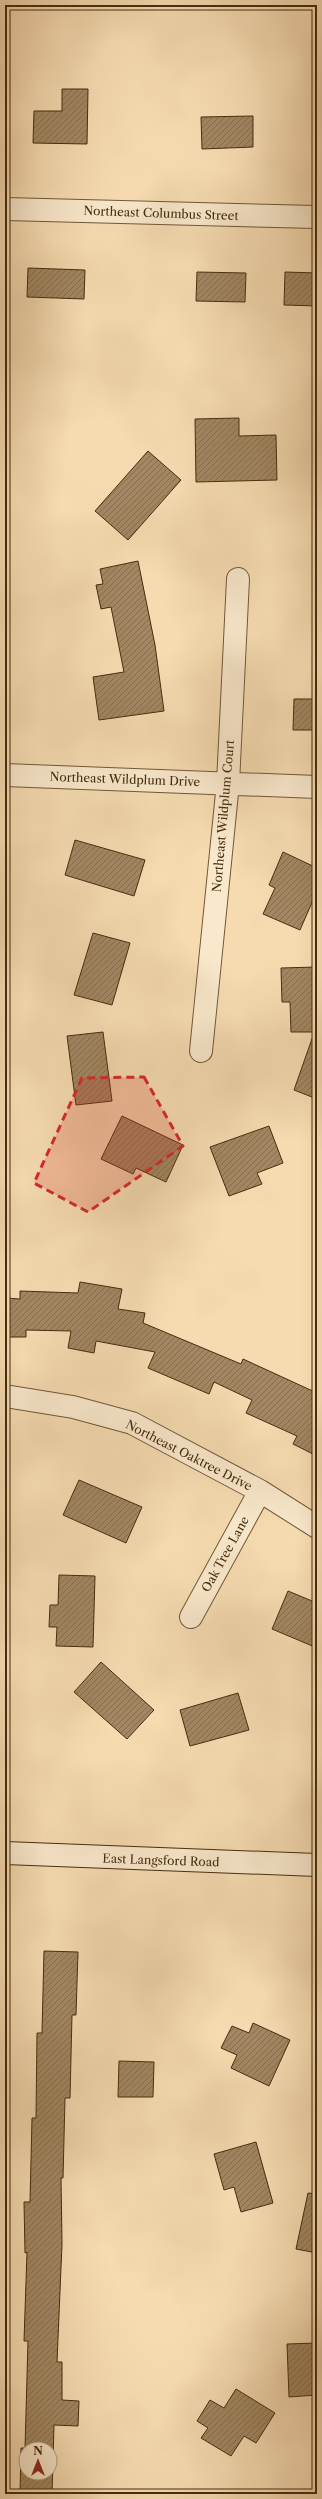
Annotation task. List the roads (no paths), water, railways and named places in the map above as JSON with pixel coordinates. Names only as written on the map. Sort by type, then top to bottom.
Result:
[{"type":"street","name":"Northeast Columbus Street","points":[[5,209],[317,217]]},
{"type":"street","name":"Northeast Wildplum Court","points":[[201,1051],[228,783],[238,579]]},
{"type":"street","name":"Northeast Wildplum Drive","points":[[5,775],[317,787]]},
{"type":"street","name":"Northeast Oaktree Drive","points":[[5,1396],[73,1407],[132,1422],[260,1491],[317,1527]]},
{"type":"street","name":"Oak Tree Lane","points":[[191,1617],[260,1491]]},
{"type":"street","name":"East Langsford Road","points":[[5,1853],[317,1865]]}]
